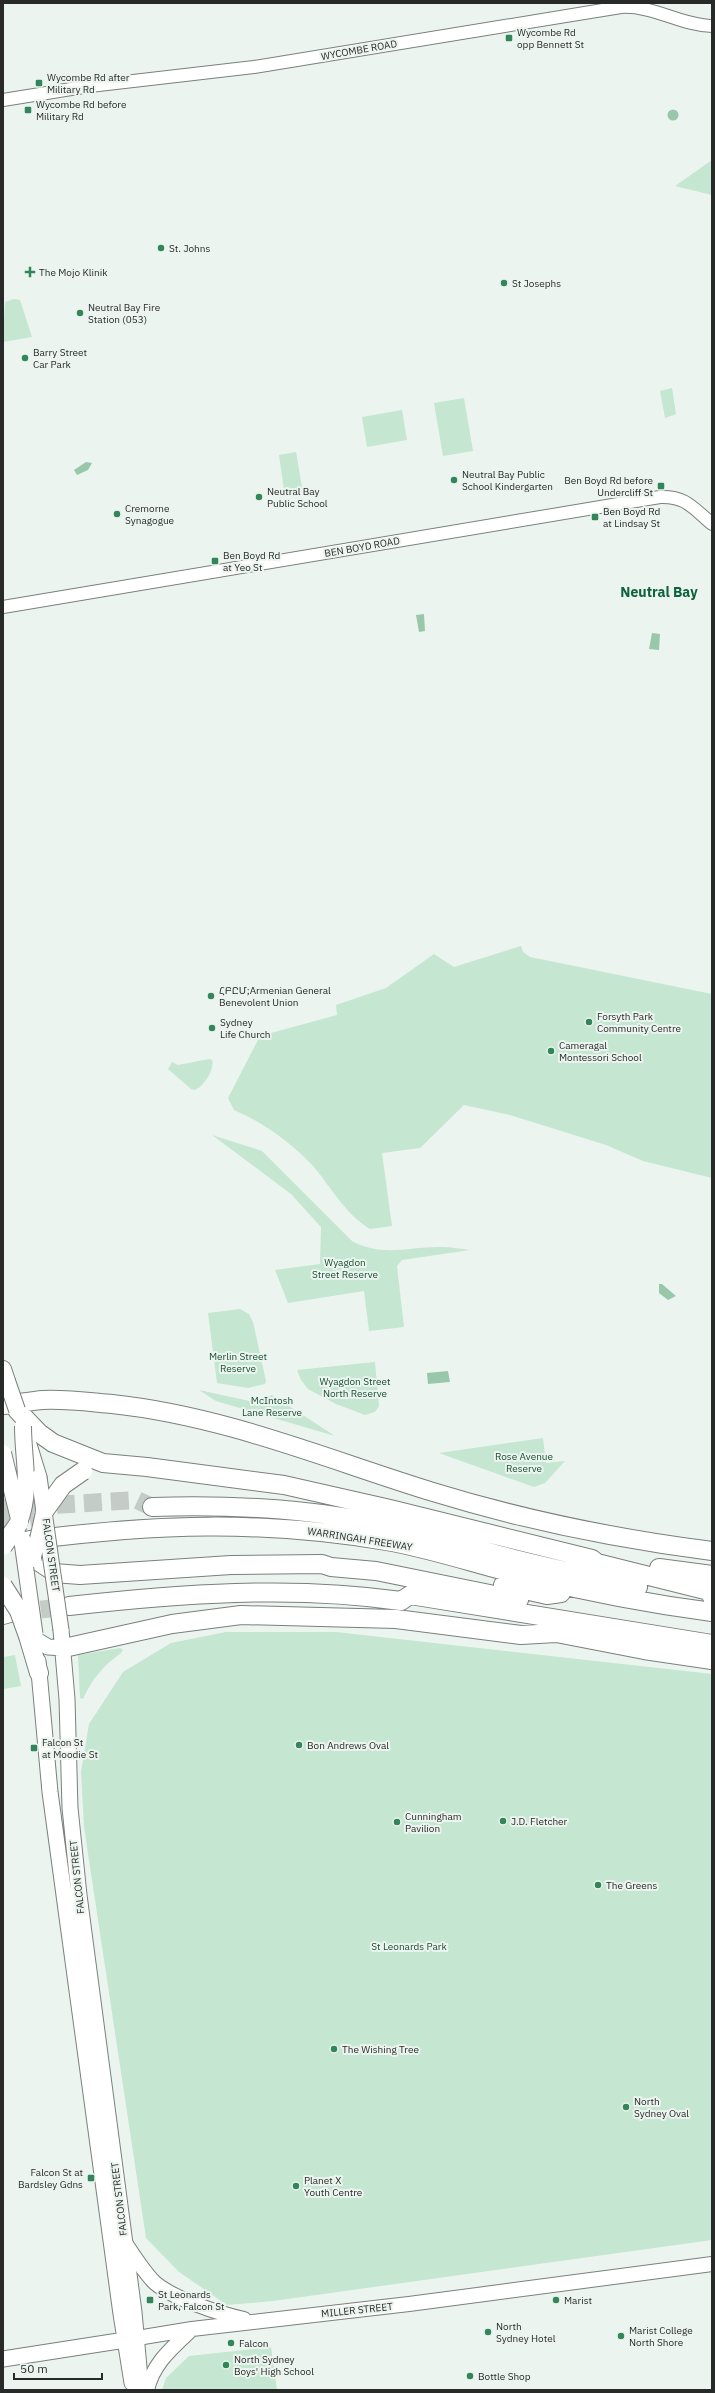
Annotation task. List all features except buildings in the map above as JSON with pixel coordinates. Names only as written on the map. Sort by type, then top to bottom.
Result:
[{"type":"highway","name":"FALCON STREET","points":[[5,1375],[14,1414]]},
{"type":"highway","points":[[14,1414],[43,1400],[81,1401],[184,1415],[246,1430],[365,1471],[472,1504],[619,1537],[712,1551]]},
{"type":"highway","points":[[14,1414],[45,1439],[84,1464],[103,1463],[148,1467],[284,1485],[390,1509],[592,1559],[597,1563],[709,1591],[712,1597]]},
{"type":"highway","points":[[3,1545],[21,1531],[28,1488],[14,1414]]},
{"type":"highway","points":[[3,1452],[21,1531],[33,1559],[54,1573],[80,1576],[258,1563],[322,1564],[376,1571],[586,1613],[592,1624]]},
{"type":"highway","points":[[45,1510],[63,1485],[84,1464]]},
{"type":"highway","name":"WARRINGAH FREEWAY","points":[[152,1507],[295,1510],[343,1517],[391,1527],[527,1563],[662,1592],[712,1601]]},
{"type":"highway","name":"WARRINGAH FREEWAY","points":[[3,1545],[132,1528],[213,1525],[297,1529],[388,1542],[528,1577],[712,1612]]},
{"type":"highway","name":"WARRINGAH FREEWAY","points":[[64,1544],[173,1535],[284,1537],[377,1548],[561,1594],[624,1608],[712,1622]]},
{"type":"highway","points":[[592,1559],[598,1557],[640,1566],[712,1575]]},
{"type":"highway","points":[[322,1564],[331,1561],[364,1563],[429,1571],[547,1595],[561,1594]]},
{"type":"highway","points":[[3,1586],[19,1610],[33,1636],[39,1673]]},
{"type":"highway","points":[[69,1606],[230,1593],[336,1594],[401,1601],[409,1607],[644,1650],[712,1660]]},
{"type":"highway","points":[[401,1601],[410,1595],[712,1644]]},
{"type":"highway","points":[[64,1648],[172,1624],[241,1615],[396,1619],[521,1635],[556,1633]]},
{"type":"main road","name":"FALCON STREET","points":[[14,1414],[39,1477],[64,1648],[70,1808],[79,1895],[124,2240],[133,2390]]},
{"type":"main road","points":[[29,1588],[33,1559],[45,1510]]},
{"type":"main road","points":[[21,1531],[29,1588],[33,1636],[48,1647],[64,1648]]},
{"type":"main road","name":"FALCON STREET","points":[[39,1673],[50,1792],[131,2338],[141,2390]]},
{"type":"main road","points":[[124,2240],[141,2266],[160,2286],[211,2310],[256,2322]]},
{"type":"main road","name":"MILLER STREET","points":[[3,2359],[192,2329],[712,2264]]},
{"type":"main road","points":[[147,2390],[152,2375],[163,2356],[192,2329]]},
{"type":"street","name":"WYCOMBE ROAD","points":[[3,100],[90,86],[254,67],[621,7],[649,9],[690,23],[712,26]]},
{"type":"street","name":"BEN BOYD ROAD","points":[[3,607],[660,497],[675,496],[682,499],[712,524]]},
{"type":"green space","points":[[712,160],[712,195],[675,186]]},
{"type":"green space","points":[[14,299],[20,300],[32,337],[3,342],[5,302]]},
{"type":"green space","points":[[672,388],[676,414],[665,418],[660,391]]},
{"type":"green space","points":[[464,398],[473,451],[443,456],[434,403]]},
{"type":"green space","points":[[402,410],[407,440],[367,447],[362,417]]},
{"type":"green space","points":[[296,452],[302,487],[284,490],[279,455]]},
{"type":"green space","points":[[521,946],[523,952],[530,957],[712,994],[712,1178],[643,1161],[606,1145],[510,1115],[464,1105],[420,1148],[382,1153],[392,1226],[370,1229],[353,1216],[320,1174],[295,1149],[266,1127],[234,1110],[228,1098],[260,1036],[337,1015],[336,1005],[386,988],[434,954],[454,967]]},
{"type":"green space","points":[[209,1059],[212,1060],[212,1068],[208,1077],[202,1085],[195,1090],[191,1089],[168,1069],[172,1062],[178,1065]]},
{"type":"green space","name":"Wyagdon Street Reserve","points":[[212,1135],[262,1151],[352,1241],[363,1246],[386,1250],[442,1247],[470,1250],[402,1260],[397,1266],[404,1327],[369,1331],[364,1291],[288,1303],[275,1270],[320,1264],[321,1227],[291,1194]]},
{"type":"green space","name":"Merlin Street Reserve","points":[[240,1309],[249,1314],[253,1322],[266,1381],[265,1384],[248,1388],[217,1383],[208,1313]]},
{"type":"green space","name":"Wyagdon Street North Reserve","points":[[375,1362],[379,1406],[375,1412],[365,1415],[336,1404],[308,1389],[301,1380],[297,1370]]},
{"type":"green space","name":"McIntosh Lane Reserve","points":[[199,1390],[254,1402],[272,1395],[335,1436],[216,1401]]},
{"type":"green space","name":"Rose Avenue Reserve","points":[[543,1438],[546,1463],[565,1461],[545,1483],[534,1487],[439,1453]]},
{"type":"green space","name":"St Leonards Park","points":[[226,1632],[336,1632],[712,1674],[712,2240],[273,2301],[227,2305],[179,2272],[146,2238],[84,1827],[81,1772],[89,1724],[123,1672],[171,1643]]},
{"type":"green space","points":[[120,1648],[123,1650],[121,1653],[99,1673],[90,1685],[83,1699],[80,1698],[78,1655]]},
{"type":"green space","points":[[15,1655],[21,1686],[3,1689],[3,1657]]},
{"type":"green space","name":"North Sydney Boys' High School","points":[[271,2347],[277,2390],[162,2390],[166,2378],[189,2356]]},
{"type":"shaded area","points":[[671,110],[675,110],[677,111],[677,119],[671,120],[668,117],[668,113]]},
{"type":"shaded area","points":[[86,462],[92,463],[88,470],[77,475],[74,470]]},
{"type":"shaded area","points":[[424,614],[425,631],[419,632],[416,615]]},
{"type":"shaded area","points":[[652,633],[660,634],[659,650],[649,649]]},
{"type":"shaded area","points":[[659,1284],[662,1284],[676,1296],[668,1300],[659,1293]]},
{"type":"shaded area","points":[[448,1371],[450,1382],[428,1384],[427,1373]]},
{"type":"tunnel","points":[[3,1508],[137,1500],[152,1507]]},
{"type":"tunnel","points":[[3,1522],[34,1517]]},
{"type":"tunnel","points":[[14,1613],[69,1606]]},
{"type":"place","name":"Wycombe Rd opp Bennett St","points":[[509,38]]},
{"type":"place","name":"Wycombe Rd after Military Rd","points":[[39,83]]},
{"type":"place","name":"Wycombe Rd before Military Rd","points":[[28,110]]},
{"type":"place","name":"St. Johns","points":[[161,248]]},
{"type":"place","name":"The Mojo Klinik","points":[[30,272]]},
{"type":"place","name":"St Josephs","points":[[504,283]]},
{"type":"place","name":"Neutral Bay Fire Station (053)","points":[[80,313]]},
{"type":"place","name":"Barry Street Car Park","points":[[25,358]]},
{"type":"place","name":"Neutral Bay Public School Kindergarten","points":[[454,480]]},
{"type":"place","name":"Ben Boyd Rd before Undercliff St","points":[[661,486]]},
{"type":"place","name":"Neutral Bay Public School","points":[[259,497]]},
{"type":"place","name":"Cremorne Synagogue","points":[[117,514]]},
{"type":"place","name":"Ben Boyd Rd at Lindsay St","points":[[595,517]]},
{"type":"place","name":"Ben Boyd Rd at Yeo St","points":[[215,561]]},
{"type":"place","name":"ՀԲԸՄ;Armenian General Benevolent Union","points":[[211,996]]},
{"type":"place","name":"Forsyth Park Community Centre","points":[[589,1022]]},
{"type":"place","name":"Sydney Life Church","points":[[212,1028]]},
{"type":"place","name":"Cameragal Montessori School","points":[[551,1051]]},
{"type":"place","name":"Bon Andrews Oval","points":[[299,1745]]},
{"type":"place","name":"Falcon St at Moodie St","points":[[34,1748]]},
{"type":"place","name":"J.D. Fletcher","points":[[503,1821]]},
{"type":"place","name":"Cunningham Pavilion","points":[[397,1822]]},
{"type":"place","name":"The Greens","points":[[598,1885]]},
{"type":"place","name":"The Wishing Tree","points":[[334,2049]]},
{"type":"place","name":"North Sydney Oval","points":[[626,2107]]},
{"type":"place","name":"Falcon St at Bardsley Gdns","points":[[91,2178]]},
{"type":"place","name":"Planet X Youth Centre","points":[[296,2186]]},
{"type":"place","name":"St Leonards Park, Falcon St","points":[[150,2300]]},
{"type":"place","name":"Marist","points":[[556,2300]]},
{"type":"place","name":"North Sydney Hotel","points":[[488,2332]]},
{"type":"place","name":"Marist College North Shore","points":[[621,2336]]},
{"type":"place","name":"Falcon","points":[[231,2343]]},
{"type":"place","name":"North Sydney Boys' High School","points":[[226,2365]]},
{"type":"place","name":"Bottle Shop","points":[[470,2376]]},
{"type":"district","name":"Neutral Bay","points":[[659,592]]}]
